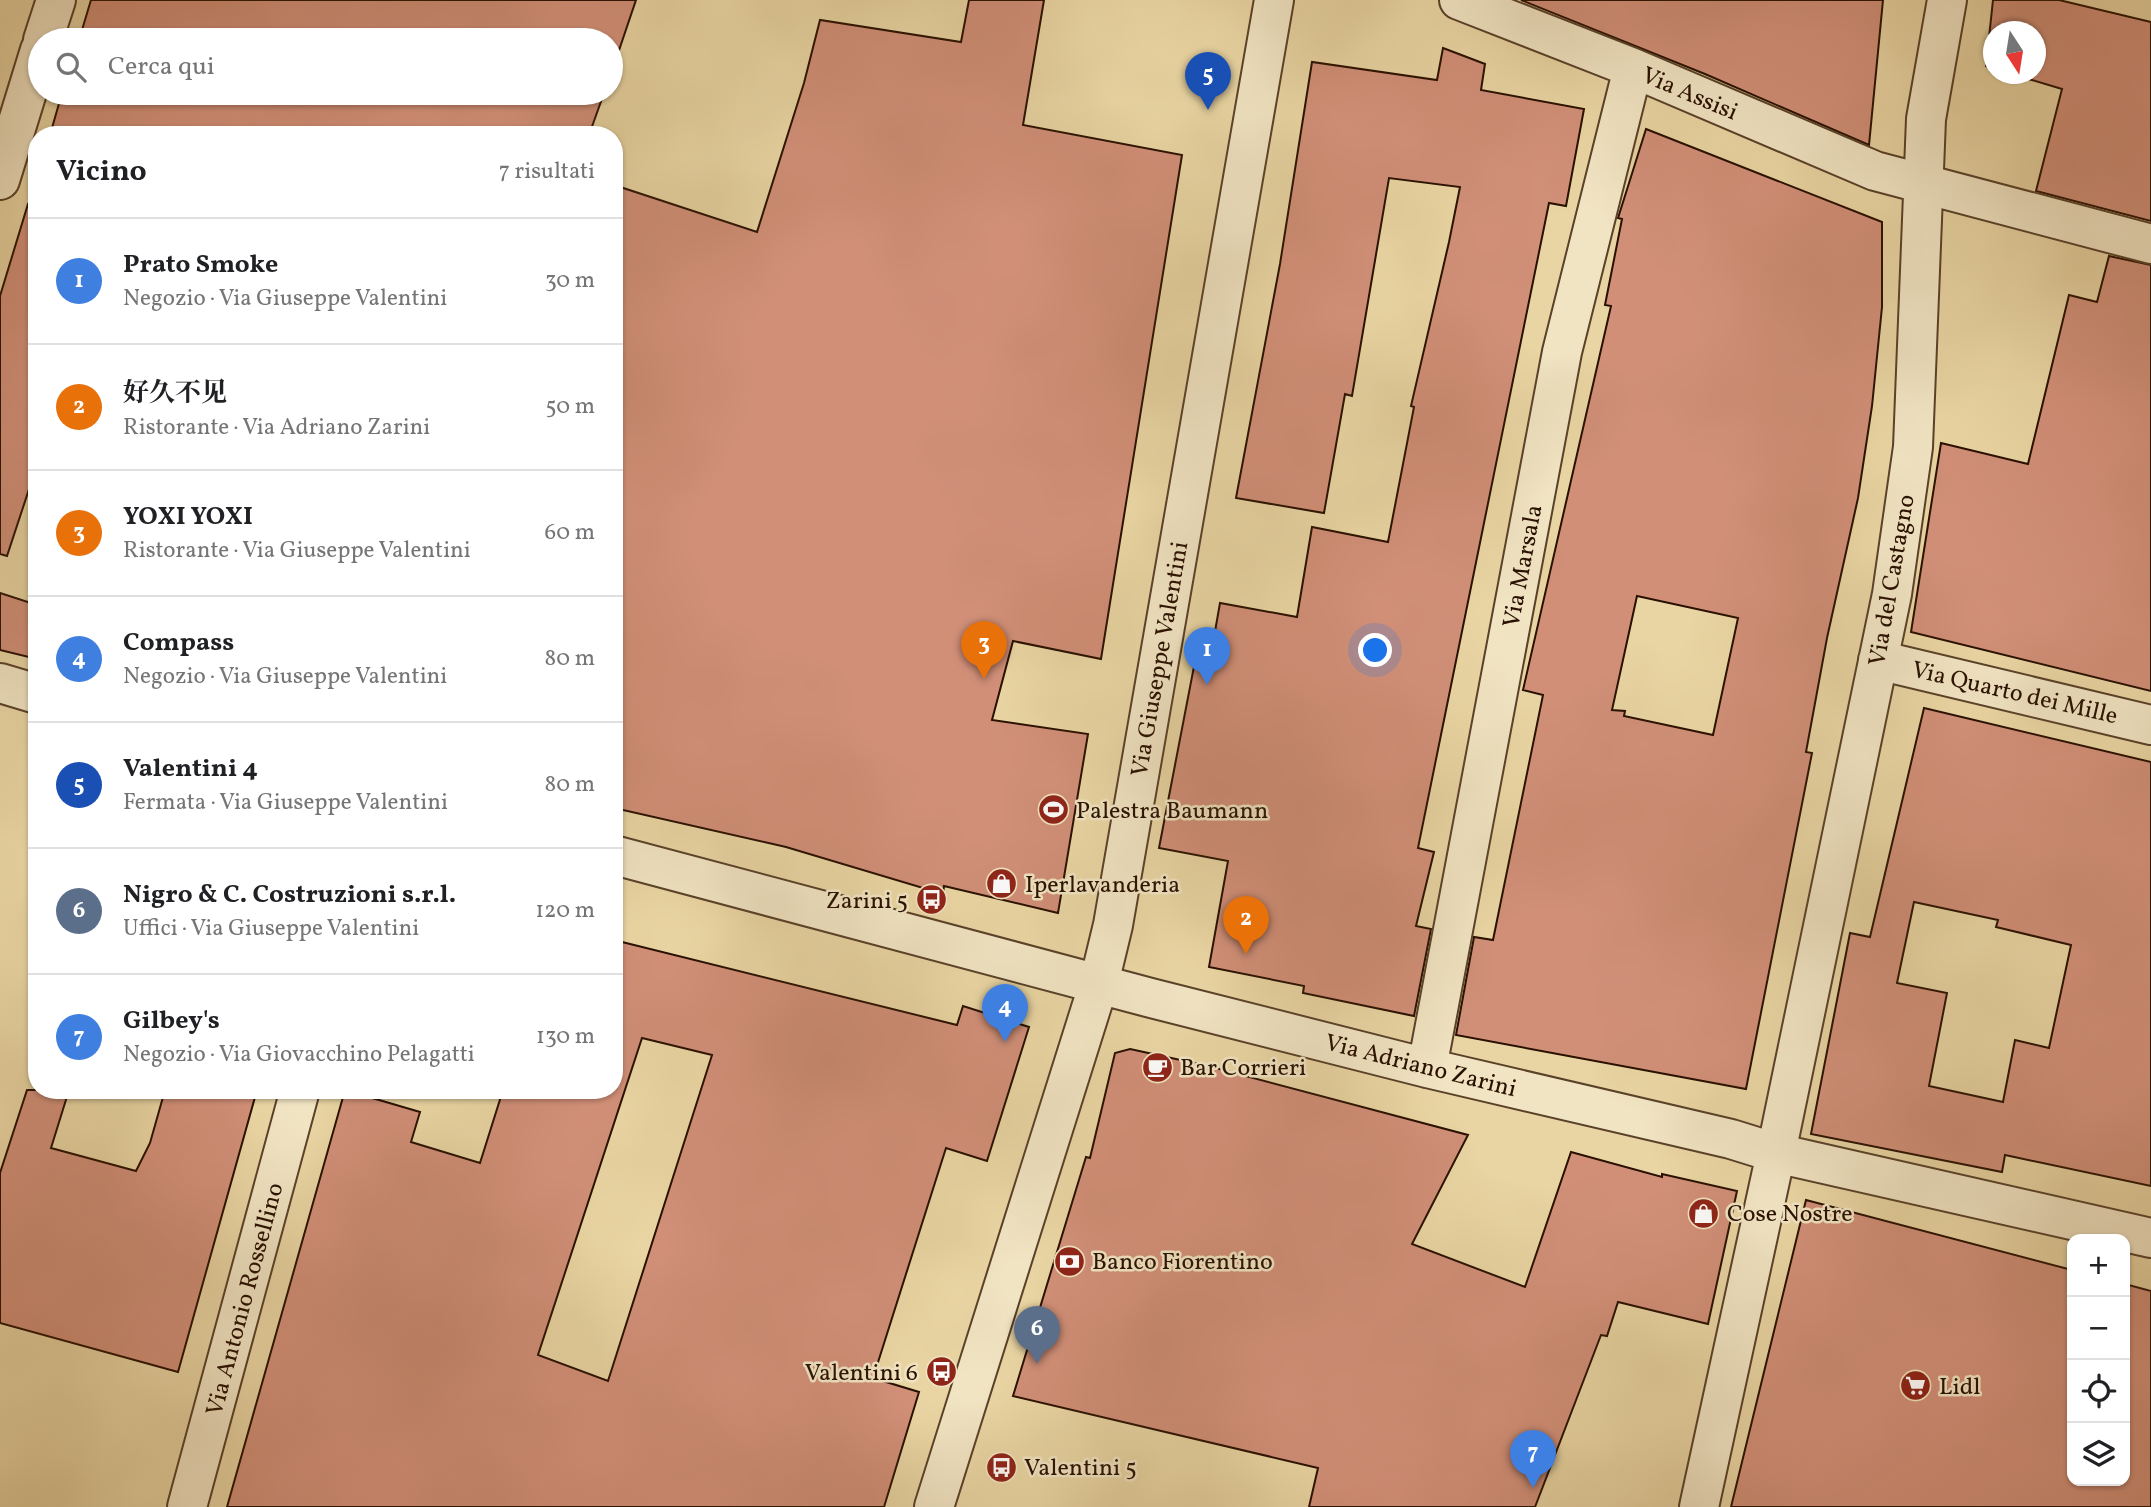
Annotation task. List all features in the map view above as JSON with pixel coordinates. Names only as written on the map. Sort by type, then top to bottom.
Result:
[{"type":"street","points":[[47,28],[56,0]]},
{"type":"street","name":"Via Giuseppe Valentini","points":[[934,1507],[1099,983],[1113,925],[1274,0]]},
{"type":"street","name":"Via Assisi","points":[[1459,0],[1633,68],[1875,171],[2151,244]]},
{"type":"street","name":"Via del Castagno","points":[[1699,1507],[1776,1153],[1892,594],[1913,447],[1926,119],[1947,0]]},
{"type":"street","name":"Via Marsala","points":[[1427,1068],[1562,352],[1633,68]]},
{"type":"street","points":[[0,180],[28,89]]},
{"type":"street","name":"Via Quarto dei Mille","points":[[1878,660],[2151,725]]},
{"type":"street","points":[[0,683],[28,691]]},
{"type":"street","name":"Via Adriano Zarini","points":[[623,857],[1028,966],[1427,1068],[1731,1139],[1776,1153],[2151,1238]]},
{"type":"street","name":"Via Antonio Rossellino","points":[[187,1507],[298,1099]]},
{"type":"building","points":[[91,0],[636,0],[623,38],[623,28],[83,28]]},
{"type":"building","points":[[969,0],[1044,0],[1023,125],[1182,155],[1101,659],[1013,641],[992,720],[1088,734],[1058,913],[944,886],[943,894],[786,847],[623,810],[623,188],[757,232],[804,83],[820,20],[961,42]]},
{"type":"building","points":[[1521,0],[1883,0],[1869,145],[1705,74]]},
{"type":"building","points":[[1993,0],[2059,0],[2151,22],[2151,221],[2036,191],[2062,89],[2045,84],[2046,21],[1991,21]]},
{"type":"building","points":[[1443,48],[1485,64],[1481,90],[1584,109],[1566,206],[1549,203],[1418,848],[1434,852],[1416,926],[1431,929],[1414,1016],[1303,993],[1304,986],[1209,967],[1228,861],[1159,848],[1196,656],[1210,660],[1220,603],[1297,617],[1312,527],[1388,542],[1414,407],[1411,406],[1460,187],[1389,178],[1352,396],[1345,394],[1324,513],[1236,498],[1280,264],[1312,62],[1437,80]]},
{"type":"building","points":[[59,105],[600,105],[592,126],[53,126]]},
{"type":"building","points":[[1646,129],[1882,222],[1882,307],[1872,406],[1858,498],[1827,638],[1806,752],[1812,753],[1746,1089],[1456,1035],[1474,937],[1493,940],[1543,695],[1523,690],[1611,306],[1605,305],[1622,219],[1618,218]],"holes":[[[1637,596],[1738,618],[1713,735],[1624,716],[1625,711],[1612,710]]]},
{"type":"building","points":[[28,204],[28,492],[7,556],[0,554],[0,296]]},
{"type":"building","points":[[2109,256],[2151,265],[2151,691],[1911,632],[1941,443],[2028,464],[2069,295],[2097,302]]},
{"type":"building","points":[[0,593],[28,602],[28,657],[0,650]]},
{"type":"building","points":[[1924,708],[2151,762],[2151,1186],[2005,1155],[2002,1172],[1811,1134],[1850,933],[1870,937]],"holes":[[[1914,902],[1998,920],[1996,927],[2071,945],[2049,1048],[2015,1040],[2003,1102],[1929,1086],[1947,993],[1897,983]]]},
{"type":"building","points":[[623,942],[957,1025],[963,1006],[1029,1027],[987,1161],[946,1148],[873,1378],[919,1392],[884,1507],[227,1507],[342,1099],[376,1099],[420,1112],[411,1142],[480,1163],[500,1099],[622,1099],[538,1355],[608,1381],[712,1055],[642,1038],[623,1096]]},
{"type":"building","points":[[1130,1049],[1208,1066],[1468,1135],[1412,1244],[1525,1287],[1571,1152],[1662,1177],[1662,1174],[1737,1191],[1708,1324],[1618,1302],[1607,1336],[1601,1335],[1535,1507],[1309,1507],[1318,1468],[1013,1396],[1086,1157],[1090,1158],[1115,1053]]},
{"type":"building","points":[[27,1090],[28,1099],[66,1099],[51,1148],[136,1171],[150,1143],[162,1099],[254,1099],[178,1372],[0,1323],[0,1173]]},
{"type":"building","name":"Lidl","points":[[1806,1200],[2067,1269],[2067,1486],[2130,1486],[2130,1285],[2151,1291],[2151,1507],[1731,1507]]},
{"type":"place","name":"Valentini 4","points":[[1208,110]]},
{"type":"place","name":"YOXI YOXI","points":[[984,679]]},
{"type":"place","name":"Prato Smoke","points":[[1207,685]]},
{"type":"place","name":"Palestra Baumann","points":[[1053,810]]},
{"type":"place","name":"Iperlavanderia","points":[[1002,884]]},
{"type":"place","name":"Zarini 5","points":[[931,900]]},
{"type":"place","name":"好久不见","points":[[1246,954]]},
{"type":"place","name":"Compass","points":[[1005,1042]]},
{"type":"place","name":"Bar Corrieri","points":[[1157,1067]]},
{"type":"place","name":"Cose Nostre","points":[[1704,1213]]},
{"type":"place","name":"Banco Fiorentino","points":[[1069,1261]]},
{"type":"place","name":"Nigro & C. Costruzioni s.r.l.","points":[[1037,1364]]},
{"type":"place","name":"Valentini 6","points":[[941,1372]]},
{"type":"place","name":"Lidl","points":[[1916,1386]]},
{"type":"place","name":"Valentini 5","points":[[1001,1467]]},
{"type":"place","name":"Gilbey's","points":[[1533,1488]]}]
